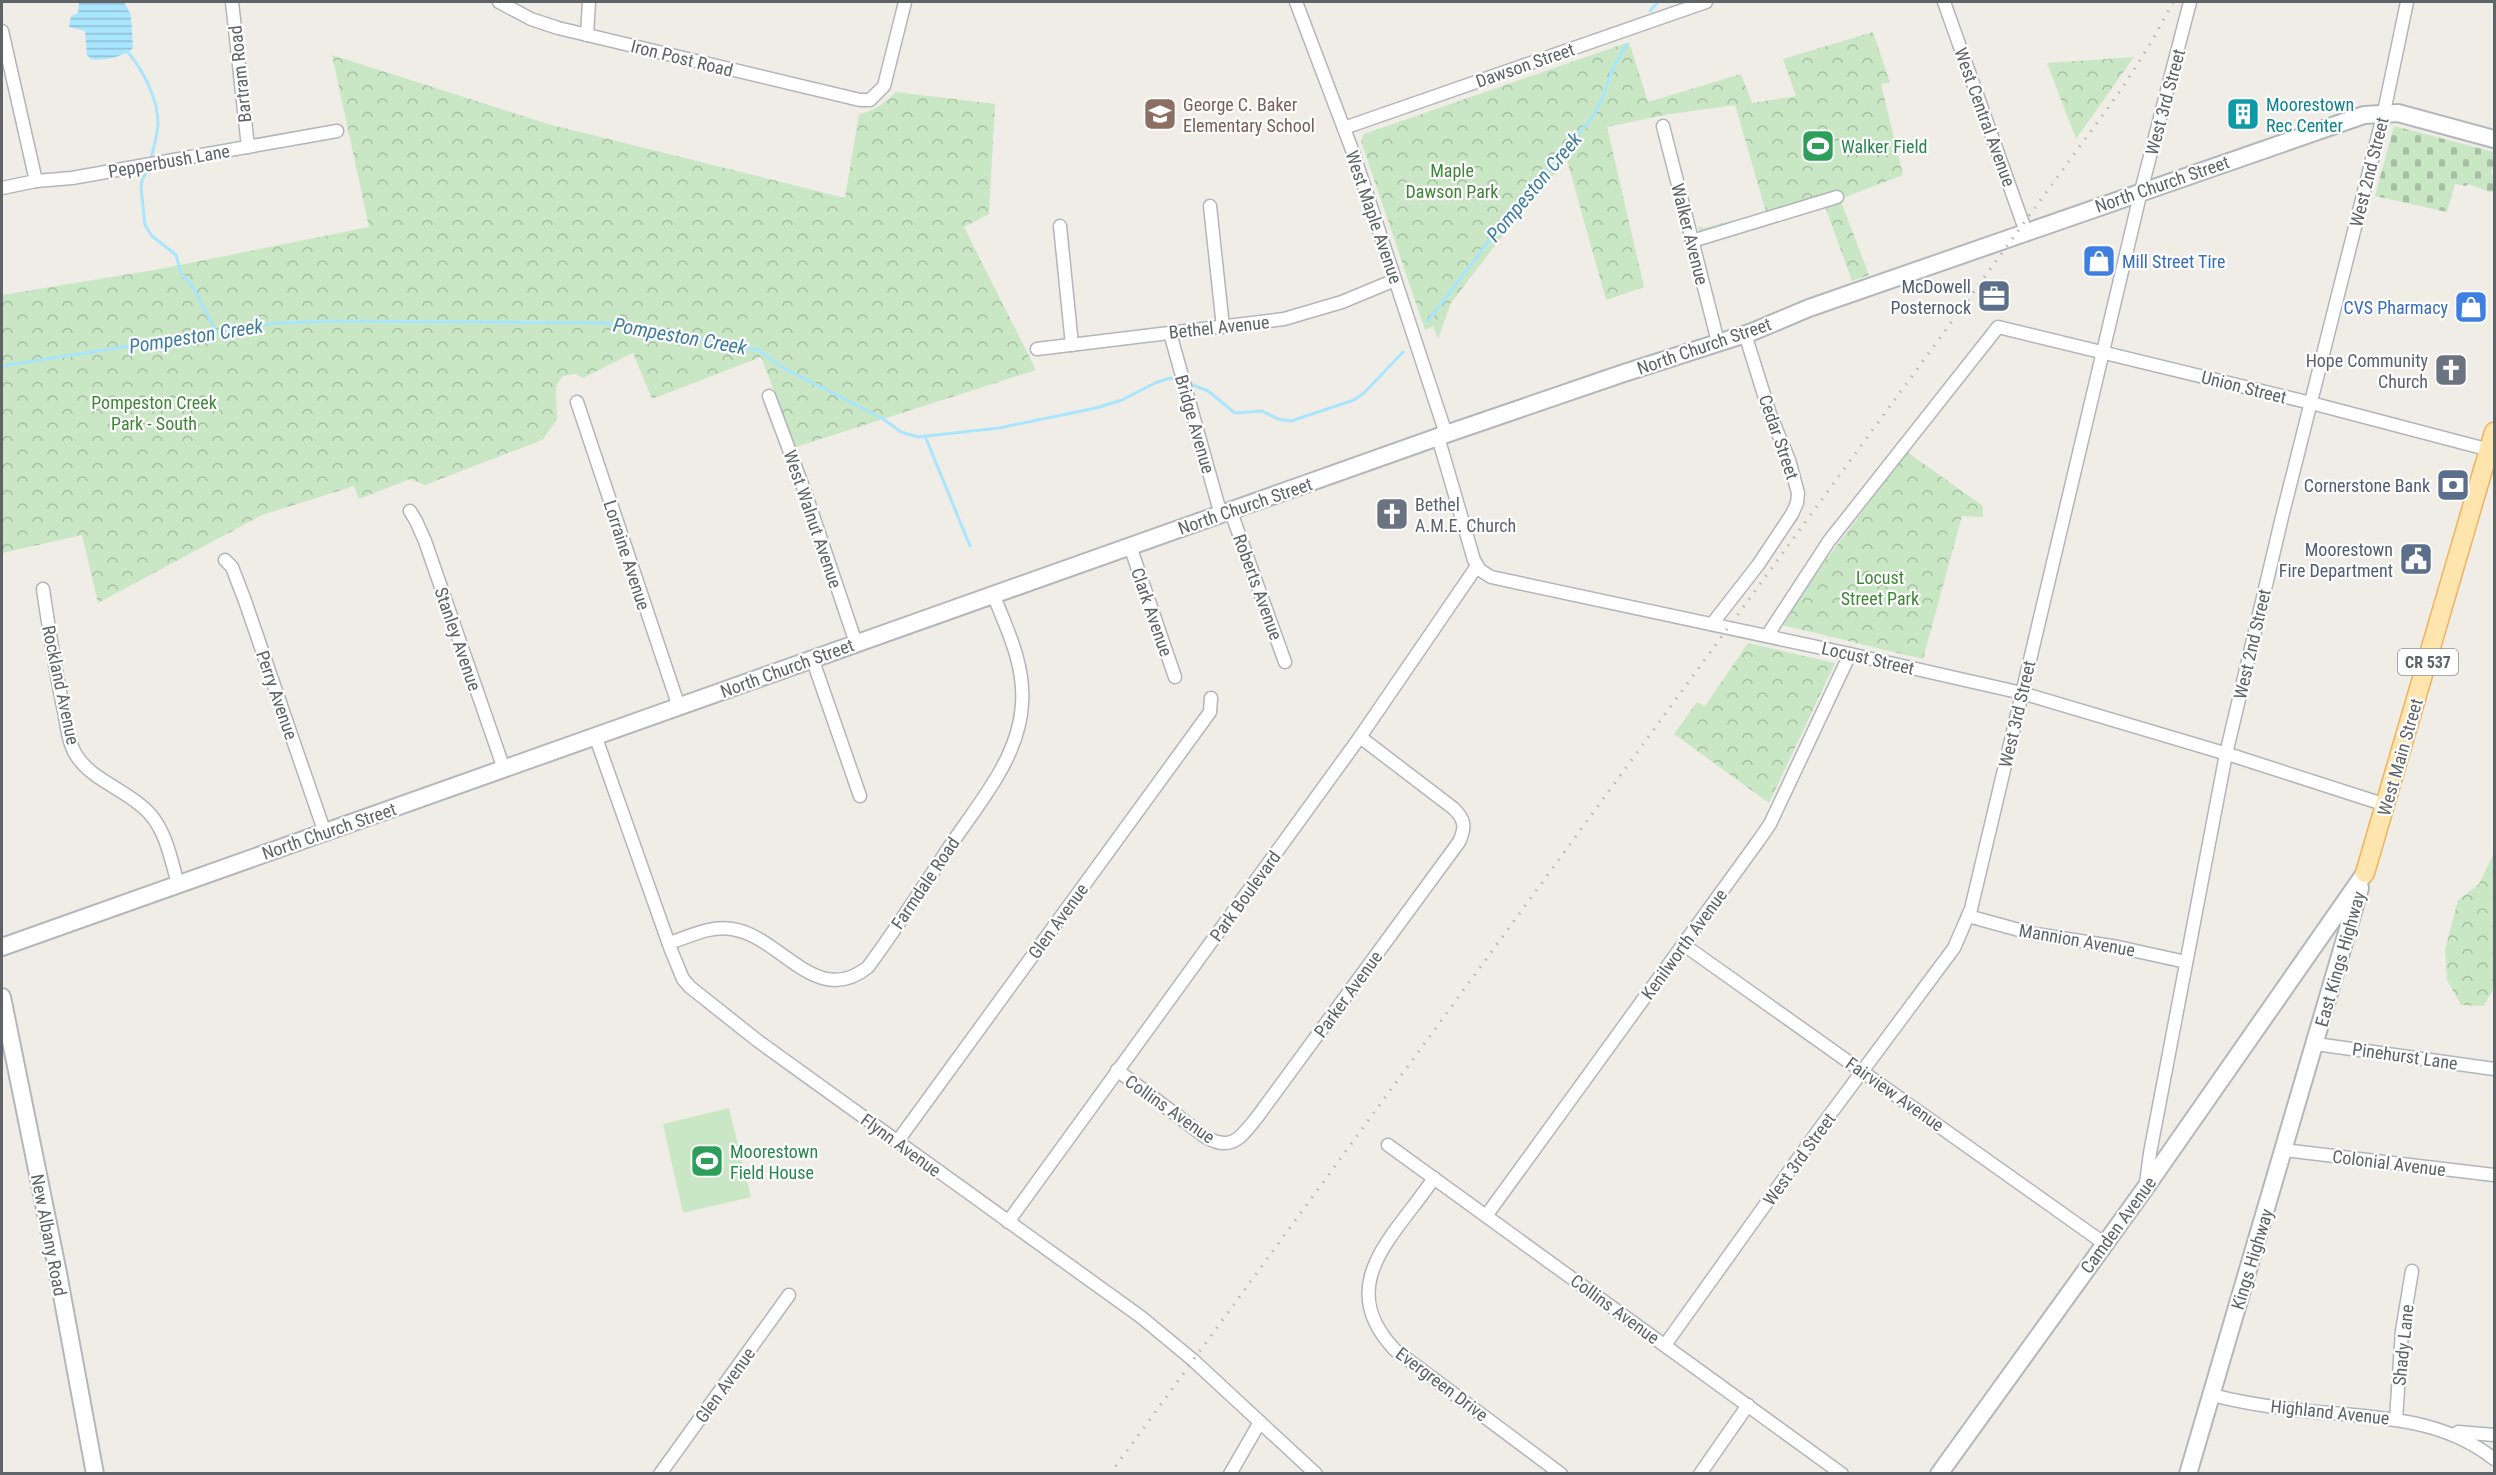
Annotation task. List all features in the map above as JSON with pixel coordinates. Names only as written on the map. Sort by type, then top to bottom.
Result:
[{"type":"main road","name":"North Church Street","points":[[2,947],[596,738],[993,594],[1442,436],[1745,334],[1798,312],[2364,115],[2384,112],[2398,113],[2494,139]]},
{"type":"main road","name":"West Main Street","points":[[2365,873],[2492,441]]},
{"type":"main road","name":"East Kings Highway","points":[[2316,1044],[2365,873]]},
{"type":"main road","name":"Camden Avenue","points":[[1938,1473],[2146,1187],[2365,873]]},
{"type":"main road","name":"Camden Avenue","points":[[2296,974],[2315,957],[2328,956],[2339,959]]},
{"type":"main road","name":"New Albany Road","points":[[2,996],[57,1268],[95,1473]]},
{"type":"main road","name":"Kings Highway","points":[[2188,1473],[2316,1044]]},
{"type":"street","name":"Bartram Road","points":[[232,2],[248,147]]},
{"type":"street","name":"Iron Post Road","points":[[499,2],[531,19],[587,35],[850,99],[870,100],[884,87],[905,2]]},
{"type":"street","points":[[587,35],[589,2]]},
{"type":"street","name":"West Maple Avenue","points":[[1296,2],[1344,128],[1395,280],[1442,436]]},
{"type":"street","name":"Dawson Street","points":[[1344,128],[1706,2]]},
{"type":"street","name":"West Central Avenue","points":[[1944,2],[2026,232]]},
{"type":"street","name":"West 3rd Street","points":[[1665,1345],[1954,948],[1968,916],[1988,842],[2141,191],[2190,2]]},
{"type":"street","name":"West 2nd Street","points":[[2146,1187],[2150,1153],[2226,754],[2384,112],[2407,2]]},
{"type":"street","points":[[2,31],[36,181]]},
{"type":"street","name":"Walker Avenue","points":[[1663,126],[1718,342]]},
{"type":"street","name":"Pepperbush Lane","points":[[2,188],[36,181],[72,178],[337,131]]},
{"type":"street","points":[[1692,241],[1837,197]]},
{"type":"street","points":[[1210,206],[1223,327]]},
{"type":"street","points":[[1060,226],[1072,345]]},
{"type":"street","name":"Bethel Avenue","points":[[1037,349],[1297,317],[1342,302],[1395,280]]},
{"type":"street","name":"Union Street","points":[[1767,636],[1829,541],[1998,327],[2311,403],[2492,441]]},
{"type":"street","name":"Bridge Avenue","points":[[1170,333],[1226,513]]},
{"type":"street","name":"Cedar Street","points":[[1712,624],[1758,565],[1797,503],[1798,493],[1789,460],[1772,420],[1745,334]]},
{"type":"street","name":"West Walnut Avenue","points":[[769,396],[806,495],[856,643]]},
{"type":"street","name":"Lorraine Avenue","points":[[577,402],[678,707]]},
{"type":"street","points":[[1442,436],[1477,566]]},
{"type":"street","name":"Stanley Avenue","points":[[410,511],[427,548],[504,769]]},
{"type":"street","name":"Roberts Avenue","points":[[1226,513],[1285,662]]},
{"type":"street","name":"Clark Avenue","points":[[1130,546],[1175,677]]},
{"type":"street","name":"Perry Avenue","points":[[225,560],[232,567],[242,593],[325,833]]},
{"type":"street","name":"Locust Street","points":[[1477,566],[1484,574],[1500,580],[1712,624],[2022,693],[2386,805]]},
{"type":"street","name":"Park Boulevard","points":[[1008,1222],[1360,737],[1477,566]]},
{"type":"street","name":"Rockland Avenue","points":[[43,589],[68,731],[76,755],[90,769],[138,803],[153,818],[162,835],[178,884]]},
{"type":"street","name":"Farmdale Road","points":[[669,944],[708,929],[733,929],[760,940],[826,980],[848,980],[868,967],[991,785],[1015,739],[1022,707],[1022,684],[1014,648],[993,594]]},
{"type":"street","name":"Kenilworth Avenue","points":[[1486,1216],[1770,824],[1850,654]]},
{"type":"street","points":[[812,658],[860,796]]},
{"type":"street","name":"Glen Avenue","points":[[897,1142],[1210,712],[1211,698]]},
{"type":"street","name":"Parker Avenue","points":[[1225,1143],[1239,1139],[1258,1116],[1360,980],[1462,835],[1464,821],[1460,814],[1360,737]]},
{"type":"street","name":"Flynn Avenue","points":[[596,738],[669,944],[683,979],[697,994],[758,1041],[1141,1317],[1193,1360],[1316,1473]]},
{"type":"street","name":"Mannion Avenue","points":[[1968,916],[2030,933],[2118,947],[2186,962]]},
{"type":"street","name":"Fairview Avenue","points":[[1684,945],[2104,1244]]},
{"type":"street","name":"Pinehurst Lane","points":[[2316,1044],[2494,1069]]},
{"type":"street","name":"Collins Avenue","points":[[1117,1070],[1204,1136],[1219,1144],[1225,1143]]},
{"type":"street","name":"Collins Avenue","points":[[1388,1145],[1842,1473]]},
{"type":"street","name":"Colonial Avenue","points":[[2284,1150],[2494,1175]]},
{"type":"street","name":"Evergreen Drive","points":[[1434,1178],[1376,1261],[1368,1282],[1368,1304],[1375,1324],[1395,1350],[1561,1473]]},
{"type":"street","name":"Shady Lane","points":[[2396,1419],[2402,1330],[2412,1271]]},
{"type":"street","name":"Glen Avenue","points":[[660,1473],[789,1295]]},
{"type":"street","name":"Highland Avenue","points":[[2212,1395],[2239,1402],[2396,1419],[2447,1431],[2494,1435]]},
{"type":"street","points":[[1700,1473],[1748,1405]]},
{"type":"street","points":[[1230,1473],[1260,1422]]},
{"type":"street","name":"Highland Avenue","points":[[2447,1431],[2468,1440],[2494,1459]]},
{"type":"green space","name":"Maple Dawson Park","points":[[1873,32],[1890,83],[1881,84],[1903,175],[1840,199],[1869,275],[1852,281],[1825,206],[1703,246],[1698,226],[1704,228],[1766,212],[1735,105],[1664,115],[1607,127],[1644,287],[1606,300],[1567,160],[1520,213],[1451,303],[1438,339],[1433,326],[1425,330],[1361,141],[1364,134],[1629,42],[1648,102],[1741,74],[1752,103],[1796,96],[1783,59]]},
{"type":"green space","name":"Pompeston Creek Park - South","points":[[332,55],[548,124],[845,198],[859,114],[879,106],[896,92],[995,104],[989,214],[964,227],[1036,370],[796,447],[761,357],[652,399],[633,353],[583,378],[575,374],[563,376],[556,386],[557,420],[542,440],[425,485],[410,479],[359,499],[354,486],[262,515],[98,603],[82,535],[2,553],[2,295],[160,269],[369,227]]},
{"type":"green space","points":[[2134,57],[2076,139],[2047,63]]},
{"type":"green space","points":[[2394,126],[2494,152],[2491,174],[2494,175],[2494,191],[2490,192],[2468,184],[2466,186],[2455,184],[2447,212],[2375,196]]},
{"type":"green space","name":"Locust Street Park","points":[[1907,452],[1983,506],[1983,517],[1962,516],[1923,659],[1778,624]]},
{"type":"green space","points":[[1748,643],[1835,663],[1769,803],[1674,734],[1697,702],[1705,706]]},
{"type":"green space","points":[[2494,853],[2494,989],[2483,1006],[2461,1005],[2447,980],[2445,950],[2458,900],[2479,884]]},
{"type":"green space","name":"Moorestown Field House","points":[[729,1108],[751,1197],[683,1213],[663,1124]]},
{"type":"water","points":[[79,2],[124,2],[131,15],[133,48],[114,58],[91,59],[87,55],[85,31],[69,27],[71,16],[78,13]]},
{"type":"waterway","name":"Pompeston Creek","points":[[1650,11],[1658,2]]},
{"type":"waterway","name":"Pompeston Creek","points":[[1428,321],[1513,209],[1592,118],[1626,45]]},
{"type":"waterway","points":[[127,51],[144,76],[158,115],[156,139],[150,162]]},
{"type":"waterway","points":[[148,168],[141,188],[145,225],[152,236],[176,255],[181,273],[193,287],[216,332]]},
{"type":"waterway","name":"Pompeston Creek","points":[[2,366],[277,323],[332,321],[605,323],[758,350],[787,370],[882,418],[901,432],[918,437],[999,428],[1096,408],[1122,400],[1155,383],[1170,378],[1178,380]]},
{"type":"waterway","name":"Pompeston Creek","points":[[1188,383],[1208,391],[1235,413],[1262,411],[1278,419],[1291,421],[1354,400],[1364,393],[1403,352]]},
{"type":"waterway","points":[[925,436],[970,546]]},
{"type":"railway","points":[[1110,1474],[2121,90],[2173,2]]},
{"type":"place","name":"George C. Baker Elementary School","points":[[1160,114]]},
{"type":"place","name":"Moorestown Rec Center","points":[[2243,114]]},
{"type":"place","name":"Walker Field","points":[[1818,146]]},
{"type":"place","name":"Mill Street Tire","points":[[2099,261]]},
{"type":"place","name":"McDowell Posternock","points":[[1994,296]]},
{"type":"place","name":"CVS Pharmacy","points":[[2471,307]]},
{"type":"place","name":"Hope Community Church","points":[[2451,370]]},
{"type":"place","name":"Cornerstone Bank","points":[[2453,485]]},
{"type":"place","name":"Bethel A.M.E. Church","points":[[1392,514]]},
{"type":"place","name":"Moorestown Fire Department","points":[[2416,559]]},
{"type":"place","name":"Moorestown Field House","points":[[707,1161]]}]
